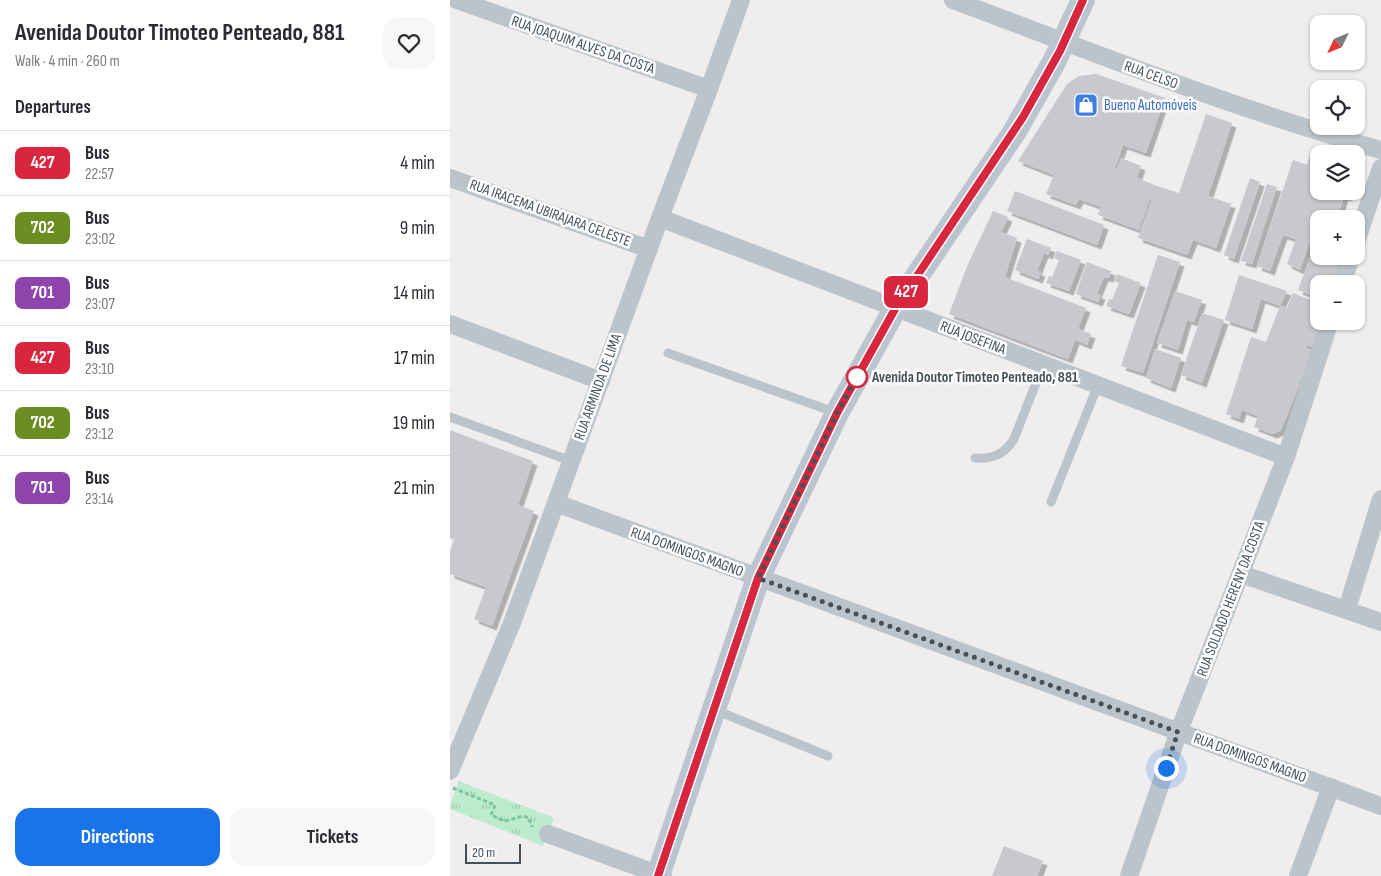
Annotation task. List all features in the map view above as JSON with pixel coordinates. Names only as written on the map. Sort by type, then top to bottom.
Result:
[{"type":"main road","points":[[660,875],[758,578],[837,413],[895,309],[1015,131],[1064,42],[1083,0]]},
{"type":"street","name":"RUA JOAQUIM ALVES DA COSTA","points":[[456,0],[709,89]]},
{"type":"street","name":"RUA ARMINDA DE LIMA","points":[[450,771],[512,623],[741,0]]},
{"type":"street","name":"RUA CELSO","points":[[953,0],[1179,85],[1314,131],[1381,150]]},
{"type":"street","points":[[1365,215],[1381,168]]},
{"type":"street","name":"RUA IRACEMA UBIRAJARA CELESTE","points":[[450,178],[649,249]]},
{"type":"street","name":"RUA JOSEFINA","points":[[660,218],[1286,457]]},
{"type":"street","points":[[450,324],[600,381]]},
{"type":"street","name":"RUA SOLDADO HERENY DA COSTA","points":[[1129,876],[1178,732],[1286,457],[1327,330]]},
{"type":"street","points":[[1348,609],[1381,499]]},
{"type":"street","name":"RUA DOMINGOS MAGNO","points":[[556,503],[1381,806]]},
{"type":"street","points":[[1241,574],[1348,609],[1381,622]]},
{"type":"street","points":[[1298,876],[1331,787]]},
{"type":"street","points":[[548,834],[660,875]]},
{"type":"lane","points":[[668,353],[837,413]]},
{"type":"lane","points":[[975,458],[988,458],[1000,455],[1008,448],[1014,439],[1043,365]]},
{"type":"lane","points":[[1051,502],[1098,385]]},
{"type":"lane","points":[[450,417],[571,461]]},
{"type":"lane","points":[[713,710],[828,756]]},
{"type":"path","points":[[450,787],[495,804],[492,815],[505,820],[523,816]]},
{"type":"green space","points":[[459,781],[554,818],[543,846],[450,809]]},
{"type":"building","points":[[1096,74],[1165,98],[1146,153],[1123,145],[1115,168],[1117,169],[1121,158],[1141,166],[1137,178],[1157,186],[1179,193],[1206,114],[1232,123],[1208,196],[1231,204],[1216,248],[1193,240],[1187,255],[1138,238],[1152,199],[1150,198],[1139,230],[1098,215],[1101,207],[1079,199],[1076,205],[1046,194],[1054,175],[1018,161],[1067,84],[1079,76]]},
{"type":"building","points":[[1310,155],[1310,200],[1343,200],[1340,210],[1310,210],[1310,241],[1300,270],[1287,264],[1296,239],[1283,235],[1270,271],[1257,266],[1293,160],[1307,165]]},
{"type":"building","points":[[1250,178],[1260,182],[1234,259],[1224,255]]},
{"type":"building","points":[[1267,184],[1277,187],[1252,264],[1241,261]]},
{"type":"building","points":[[1015,191],[1104,225],[1097,245],[1007,211]]},
{"type":"building","points":[[993,211],[1008,217],[1001,232],[1017,238],[1005,277],[1086,308],[1078,329],[1091,334],[1087,345],[1075,340],[1068,359],[949,314],[968,264]]},
{"type":"building","points":[[1027,239],[1051,248],[1048,255],[1044,253],[1037,271],[1041,272],[1038,279],[1015,270]]},
{"type":"building","points":[[1057,251],[1081,260],[1069,291],[1046,283],[1049,276],[1052,277],[1059,260],[1054,258]]},
{"type":"building","points":[[1158,255],[1180,262],[1143,373],[1121,366]]},
{"type":"building","points":[[1310,258],[1310,265],[1338,265],[1335,275],[1310,275],[1310,295],[1298,290]]},
{"type":"building","points":[[1087,262],[1111,271],[1109,278],[1104,277],[1097,294],[1101,295],[1098,302],[1076,294]]},
{"type":"building","points":[[1117,274],[1141,283],[1129,314],[1106,306],[1109,299],[1112,300],[1119,283],[1114,281]]},
{"type":"building","points":[[1239,275],[1287,291],[1280,306],[1261,299],[1252,329],[1225,320]]},
{"type":"building","points":[[1175,291],[1202,300],[1194,322],[1187,320],[1178,350],[1157,343]]},
{"type":"building","points":[[1293,293],[1310,300],[1310,330],[1318,330],[1313,347],[1307,345],[1306,348],[1312,350],[1281,430],[1273,434],[1254,427],[1258,416],[1242,410],[1239,419],[1226,414],[1251,337],[1266,342],[1280,306],[1287,308]]},
{"type":"building","points":[[1202,313],[1224,320],[1202,383],[1181,375]]},
{"type":"building","points":[[1155,349],[1181,358],[1171,388],[1146,378]]},
{"type":"building","points":[[450,430],[533,461],[518,505],[534,511],[492,626],[474,619],[486,587],[450,574],[450,551],[454,540],[450,538]]},
{"type":"building","points":[[1004,846],[1043,861],[1037,876],[992,876]]},
{"type":"bus line","name":"427","points":[[658,876],[758,578],[837,413],[895,309],[1015,131],[1060,51],[1083,0]]},
{"type":"place","name":"Bueno Automóveis","points":[[1086,105]]},
{"type":"place","name":"Avenida Doutor Timoteo Penteado, 881","points":[[857,377]]},
{"type":"route","points":[[857,377],[860,371],[837,413],[758,578],[1178,732],[1166,768]]}]
